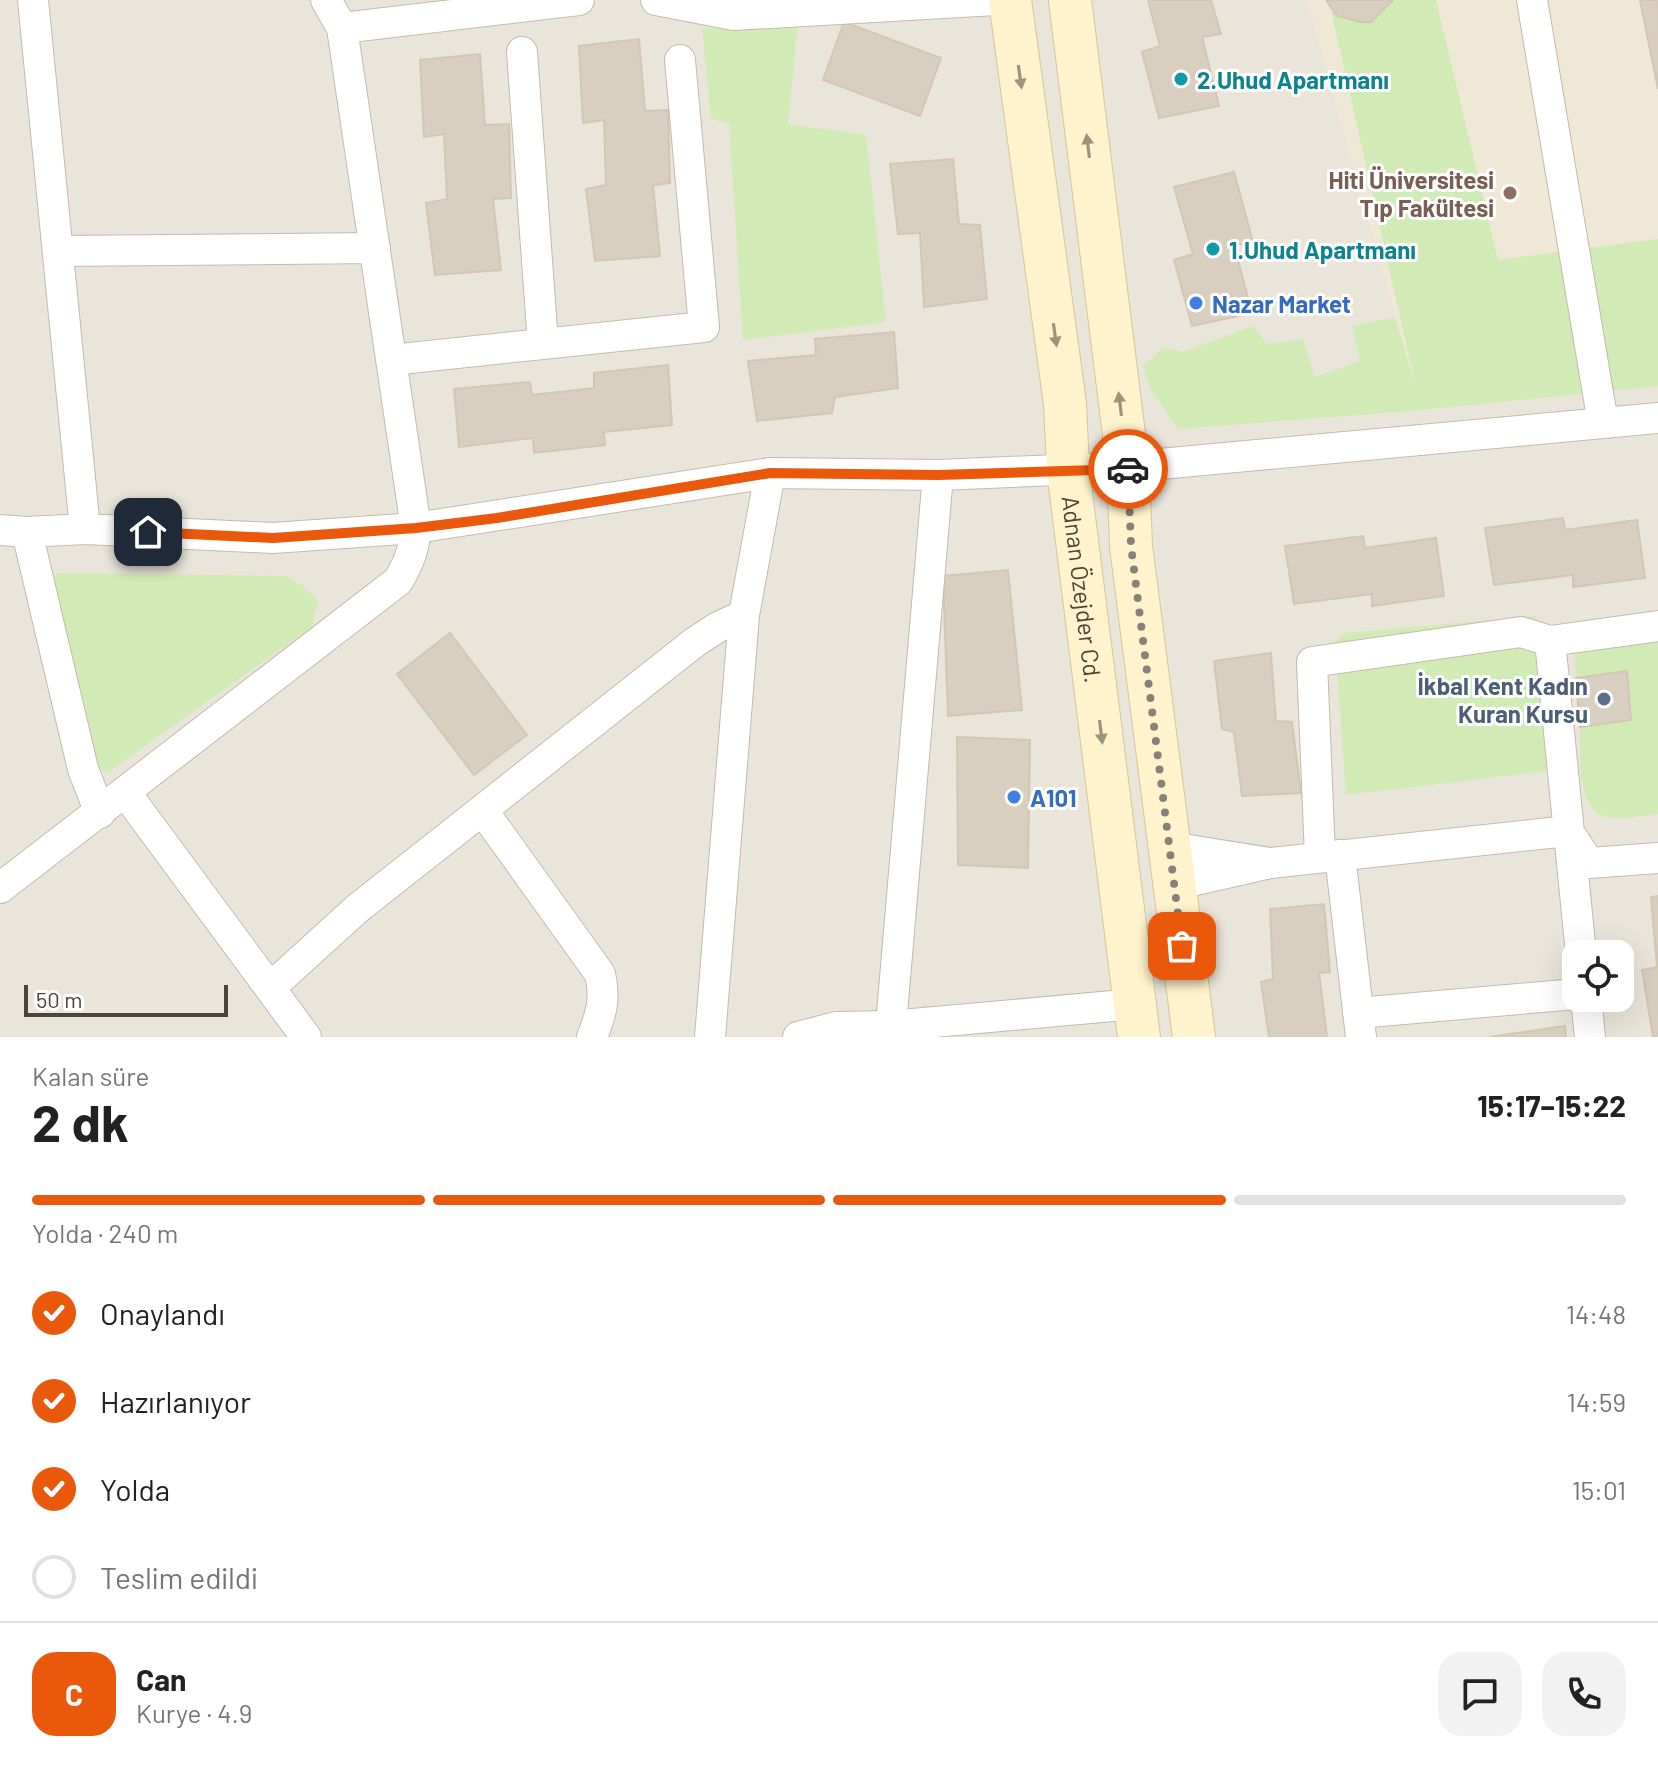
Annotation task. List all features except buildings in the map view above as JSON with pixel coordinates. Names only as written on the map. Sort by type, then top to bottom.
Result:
[{"type":"street","points":[[33,0],[85,529]]},
{"type":"street","points":[[0,888],[398,581],[414,547],[416,528],[342,28],[326,0]]},
{"type":"street","points":[[342,28],[579,0]]},
{"type":"street","points":[[656,0],[734,15],[996,0]]},
{"type":"street","name":"Adnan Özejder Cd.","points":[[1010,0],[1065,404],[1068,469],[1137,1021]]},
{"type":"street","points":[[1070,0],[1128,467],[1131,546],[1194,1037]]},
{"type":"street","points":[[1532,0],[1603,423]]},
{"type":"street","points":[[522,52],[543,344]]},
{"type":"street","points":[[391,360],[704,327],[680,60]]},
{"type":"street","points":[[59,251],[375,248]]},
{"type":"street","points":[[100,813],[83,769],[13,531],[85,529],[273,538],[416,528],[497,518],[770,473],[938,475],[1128,467],[1658,418]]},
{"type":"street","points":[[710,1037],[744,615],[770,473]]},
{"type":"street","points":[[890,1031],[938,475]]},
{"type":"street","points":[[271,987],[358,908],[695,642],[744,615]]},
{"type":"street","points":[[1562,996],[1360,1025],[1330,856],[1312,662],[1521,632],[1550,641],[1658,626]]},
{"type":"street","points":[[1550,641],[1580,940]]},
{"type":"street","points":[[125,792],[271,987],[291,1032]]},
{"type":"street","points":[[483,811],[600,974],[603,1009],[592,1037]]},
{"type":"street","points":[[1172,866],[1270,863],[1568,831]]},
{"type":"street","points":[[1568,831],[1589,863],[1658,858]]},
{"type":"street","points":[[1587,1012],[1590,1037]]},
{"type":"street","points":[[798,1037],[836,1027],[890,1031],[1137,1021]]},
{"type":"shaded area","points":[[0,0],[1658,0],[1658,1037],[0,1037]]},
{"type":"shaded area","name":"Hiti Üniversitesi Tıp Fakültesi","points":[[1307,0],[1658,0],[1658,386],[1421,410]]},
{"type":"green space","points":[[1393,0],[1436,0],[1498,260],[1658,239],[1658,386],[1421,410],[1178,429],[1151,390],[1143,366],[1164,347],[1183,352],[1253,326],[1267,344],[1303,339],[1315,377],[1360,361],[1352,326],[1395,317],[1416,388],[1331,10],[1346,20],[1371,22]]},
{"type":"green space","points":[[798,21],[788,124],[866,135],[886,322],[743,340],[729,124],[711,118],[702,29]]},
{"type":"green space","points":[[57,573],[286,576],[318,600],[312,627],[108,772],[90,766],[46,592]]},
{"type":"green space","points":[[1658,613],[1658,814],[1614,818],[1601,815],[1585,796],[1580,768],[1580,727],[1630,720],[1576,678],[1573,621]]},
{"type":"green space","points":[[1536,616],[1556,770],[1346,795],[1335,642],[1345,633]]},
{"type":"way so far","points":[[1128,469],[1131,546],[1182,946]]},
{"type":"place","name":"2.Uhud Apartmanı","points":[[1181,79]]},
{"type":"place","name":"Hiti Üniversitesi Tıp Fakültesi","points":[[1510,193]]},
{"type":"place","name":"1.Uhud Apartmanı","points":[[1213,249]]},
{"type":"place","name":"Nazar Market","points":[[1196,303]]},
{"type":"place","name":"İkbal Kent Kadın Kuran Kursu","points":[[1604,699]]},
{"type":"place","name":"A101","points":[[1014,797]]},
{"type":"route","points":[[148,532],[273,538],[416,528],[497,518],[770,473],[938,475],[1128,469]]}]
